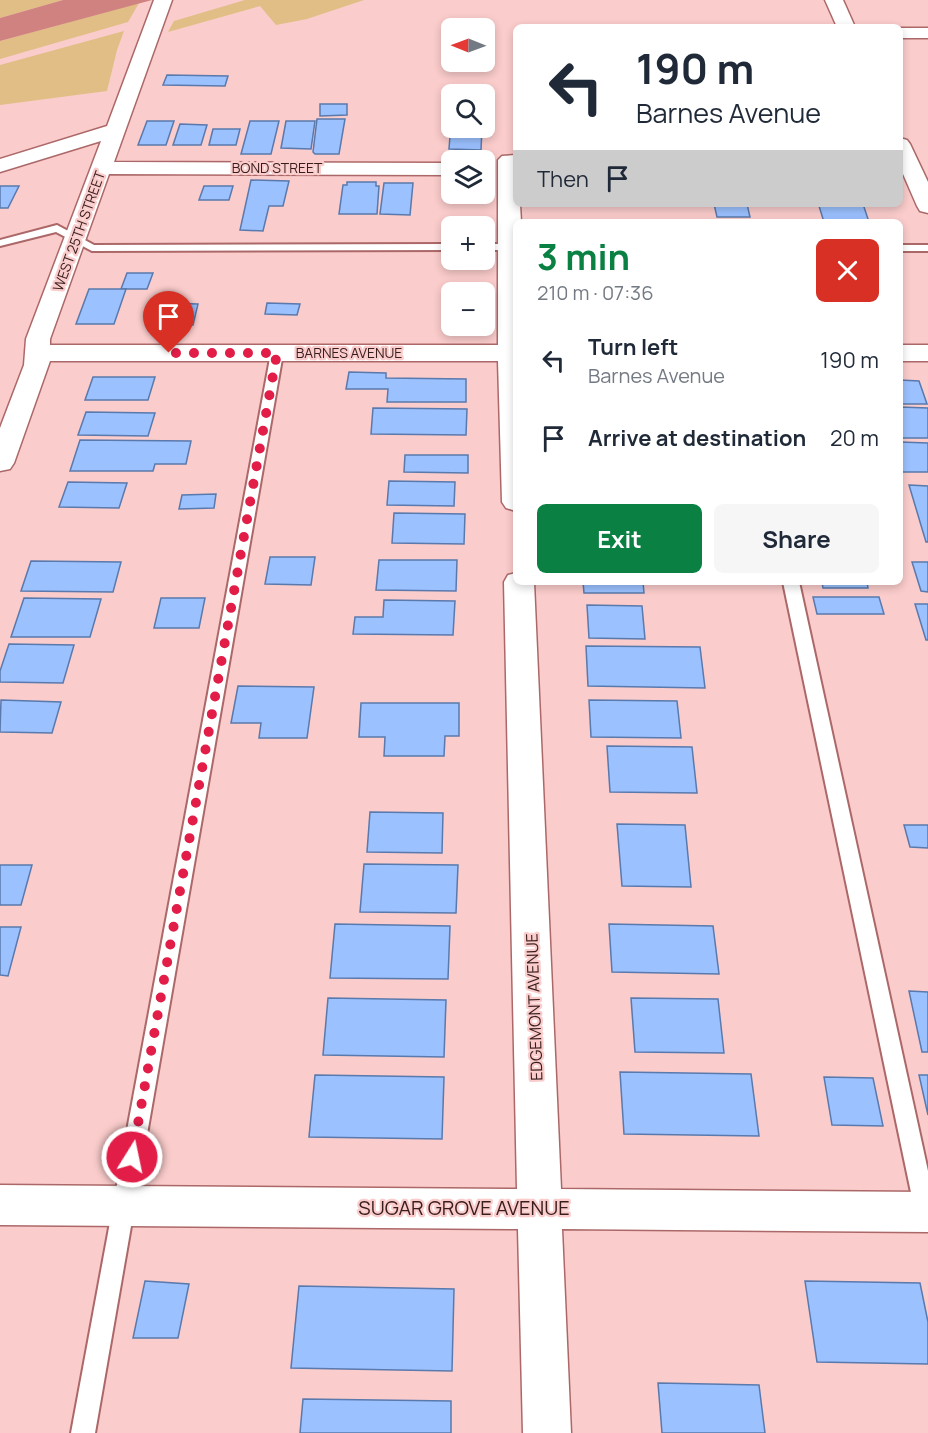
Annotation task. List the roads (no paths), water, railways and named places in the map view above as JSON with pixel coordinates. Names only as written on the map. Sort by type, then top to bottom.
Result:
[{"type":"street","points":[[834,0],[845,24]]},
{"type":"street","name":"WEST 25TH STREET","points":[[0,463],[37,365],[39,339],[162,4]]},
{"type":"street","points":[[903,33],[928,33]]},
{"type":"street","points":[[0,166],[117,129]]},
{"type":"street","points":[[506,166],[513,247],[513,353]]},
{"type":"street","name":"BOND STREET","points":[[102,168],[441,169]]},
{"type":"street","points":[[905,168],[928,206]]},
{"type":"street","name":"BARNES AVENUE","points":[[37,353],[513,353]]},
{"type":"street","points":[[903,353],[928,353]]},
{"type":"street","name":"EDGEMONT AVENUE","points":[[519,585],[546,1433]]},
{"type":"street","name":"SUGAR GROVE AVENUE","points":[[0,1205],[540,1209],[927,1215]]},
{"type":"lane","points":[[0,243],[57,228],[92,248],[441,247]]},
{"type":"lane","points":[[495,247],[513,247]]},
{"type":"lane","points":[[903,248],[928,248]]},
{"type":"lane","points":[[83,1433],[277,353]]},
{"type":"lane","points":[[792,585],[927,1215]]}]
